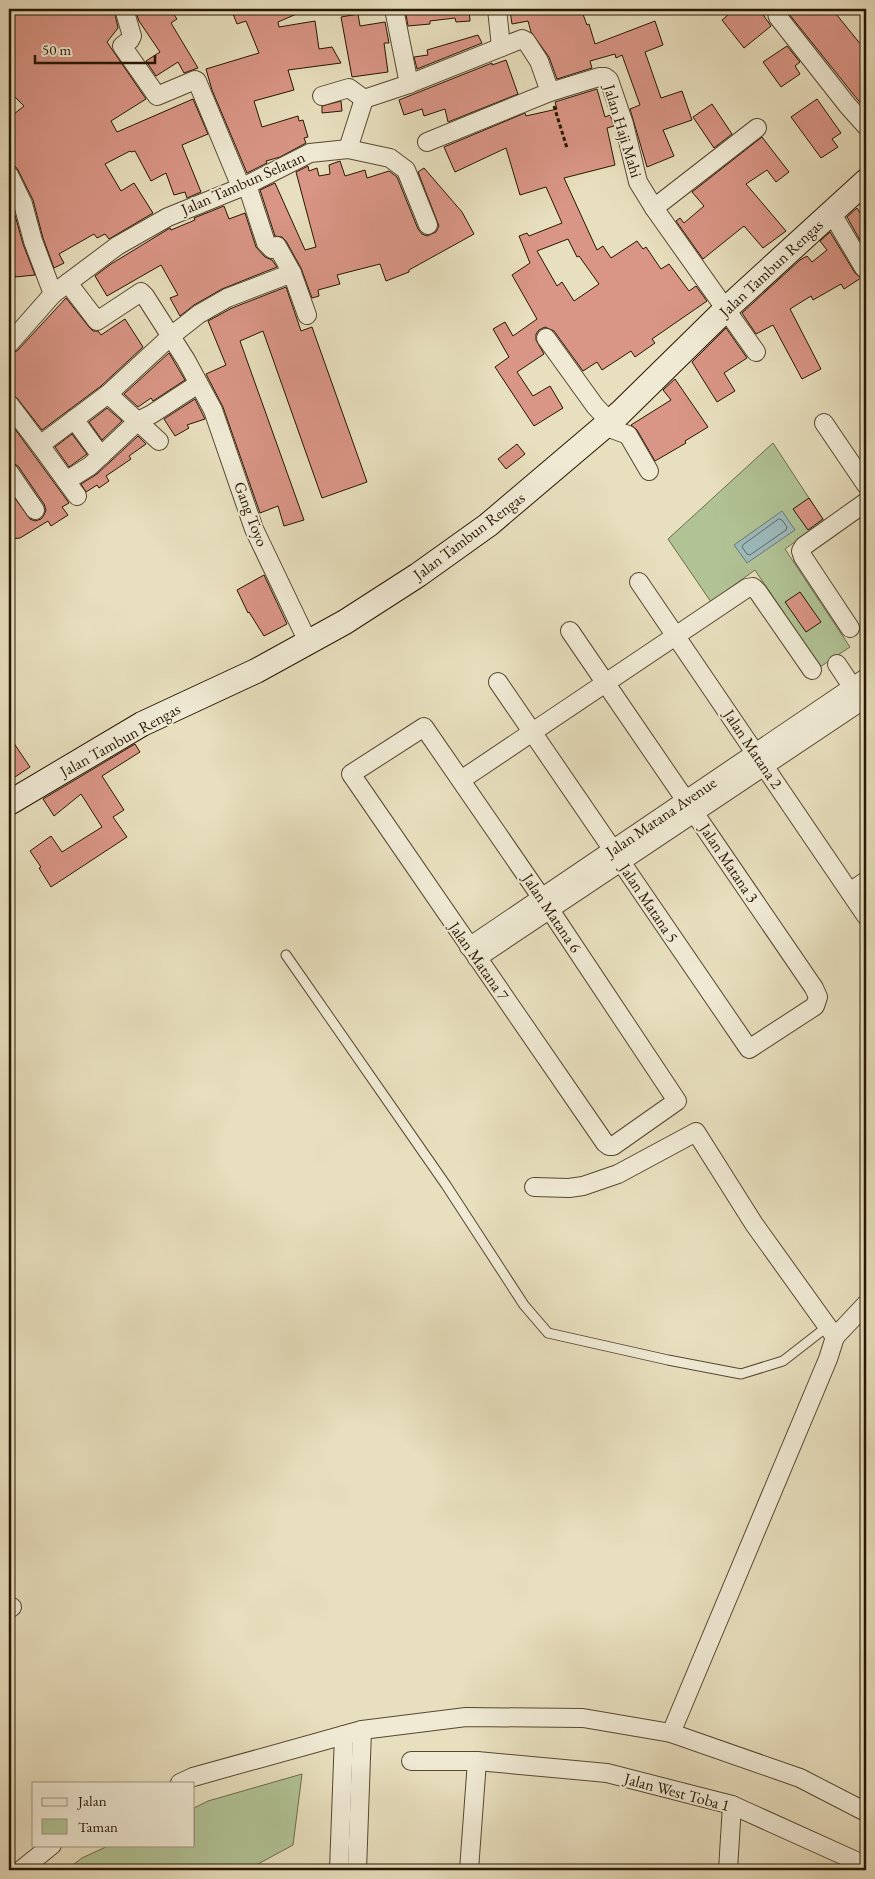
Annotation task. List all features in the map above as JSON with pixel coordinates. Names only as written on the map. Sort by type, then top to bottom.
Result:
[{"type":"street","points":[[124,9],[132,36],[122,47],[157,96],[195,80],[197,81],[244,186],[266,243],[272,249],[277,246],[292,273],[307,315]]},
{"type":"street","points":[[394,9],[409,84]]},
{"type":"street","points":[[497,9],[501,47]]},
{"type":"street","points":[[777,10],[778,17],[830,84],[866,126]]},
{"type":"street","points":[[364,99],[409,84],[501,47],[521,40],[526,41],[539,61],[550,92],[427,142]]},
{"type":"street","name":"Jalan Haji Mahi","points":[[550,92],[599,76],[607,78],[624,124],[638,182],[654,208],[756,352]]},
{"type":"street","points":[[322,96],[349,88],[364,99]]},
{"type":"street","points":[[348,149],[364,99]]},
{"type":"street","points":[[654,208],[757,128]]},
{"type":"street","name":"Jalan Tambun Selatan","points":[[9,344],[53,294],[117,246],[168,217],[244,186],[310,153],[348,149],[390,158],[406,170],[428,225]]},
{"type":"street","points":[[9,175],[16,208],[33,241],[53,294]]},
{"type":"street","name":"Jalan Tambun Rengas","points":[[9,803],[142,724],[256,671],[302,631],[418,575],[488,525],[723,305],[866,182]]},
{"type":"street","points":[[831,212],[864,268]]},
{"type":"street","points":[[40,445],[108,394],[171,336],[199,314],[227,298],[292,273]]},
{"type":"street","name":"Gang Toyo","points":[[68,283],[97,321],[141,292],[171,336],[213,410],[254,529],[302,631]]},
{"type":"street","points":[[546,338],[604,418],[628,435],[649,471]]},
{"type":"street","points":[[66,481],[102,456],[138,421],[198,384]]},
{"type":"street","points":[[108,394],[160,441]]},
{"type":"street","points":[[9,404],[77,496]]},
{"type":"street","points":[[74,419],[102,456]]},
{"type":"street","points":[[824,423],[866,485]]},
{"type":"street","points":[[9,472],[35,510]]},
{"type":"street","points":[[850,628],[803,557],[801,551],[804,546],[866,502]]},
{"type":"street","name":"Jalan Matana 2","points":[[639,582],[866,916]]},
{"type":"street","points":[[461,780],[747,588],[753,587],[812,670]]},
{"type":"street","name":"Jalan Matana 3","points":[[570,631],[814,988],[818,997],[815,1006],[748,1049]]},
{"type":"street","points":[[836,664],[863,695]]},
{"type":"street","name":"Jalan Matana 5","points":[[498,682],[748,1049]]},
{"type":"street","name":"Jalan Matana Avenue","points":[[473,952],[690,806],[863,695]]},
{"type":"street","name":"Jalan Matana 6","points":[[351,774],[424,726],[677,1101],[613,1146],[609,1146]]},
{"type":"street","name":"Jalan Matana 7","points":[[351,774],[609,1146]]},
{"type":"street","points":[[850,892],[866,881]]},
{"type":"street","points":[[534,1187],[569,1188],[583,1186],[618,1174],[696,1132],[754,1224],[831,1331],[828,1359],[671,1733]]},
{"type":"street","points":[[831,1331],[866,1304]]},
{"type":"street","points":[[182,1782],[193,1777],[362,1730],[466,1717],[583,1718],[671,1733],[800,1778],[866,1812]]},
{"type":"street","points":[[357,1870],[362,1730]]},
{"type":"street","points":[[339,1870],[344,1735]]},
{"type":"street","name":"Jalan West Toba 1","points":[[411,1761],[477,1761],[607,1773],[732,1806],[856,1861],[860,1870]]},
{"type":"street","points":[[469,1870],[477,1761]]},
{"type":"street","points":[[726,1870],[732,1806]]},
{"type":"street","points":[[21,1870],[51,1846]]},
{"type":"lane","points":[[286,955],[446,1185],[524,1306],[548,1333],[741,1374],[783,1361],[831,1331]]},
{"type":"path","points":[[550,92],[567,148]]},
{"type":"green space","points":[[773,443],[824,521],[785,549],[850,647],[820,667],[755,570],[711,602],[668,539]]},
{"type":"green space","points":[[302,1774],[293,1845],[247,1870],[66,1870],[82,1858],[108,1846],[195,1846],[195,1808],[208,1801]]},
{"type":"water","points":[[782,511],[795,530],[747,563],[734,545]]},
{"type":"building","points":[[9,9],[114,9],[118,28],[107,42],[146,99],[111,121],[117,132],[193,99],[208,134],[182,145],[201,192],[187,198],[185,192],[174,195],[166,173],[151,181],[135,151],[130,151],[105,164],[121,191],[134,183],[153,213],[109,239],[105,234],[97,238],[94,234],[59,254],[64,263],[54,268],[43,238],[33,200],[18,170],[15,166],[9,165],[9,118],[24,106],[9,91]]},
{"type":"building","points":[[135,9],[170,9],[177,19],[171,23],[198,68],[184,73],[178,62],[156,76],[146,61],[160,52],[139,21]]},
{"type":"building","points":[[231,9],[308,9],[278,22],[279,27],[315,21],[319,49],[332,47],[341,63],[288,70],[294,90],[254,101],[262,127],[298,116],[299,121],[303,120],[308,137],[304,138],[306,143],[280,157],[266,161],[267,163],[247,173],[212,90],[206,69],[259,53],[246,21],[237,24]]},
{"type":"building","points":[[405,9],[469,9],[470,21],[456,22],[455,18],[430,21],[430,24],[408,26]]},
{"type":"building","points":[[514,9],[556,9],[557,14],[572,9],[581,9],[587,25],[589,24],[595,44],[655,21],[663,45],[645,52],[661,98],[682,91],[692,120],[663,130],[674,156],[647,167],[630,109],[640,105],[622,55],[616,58],[615,54],[590,61],[592,68],[557,79],[549,57],[531,32],[528,21],[512,24],[510,11]]},
{"type":"building","points":[[735,9],[759,9],[771,26],[744,48],[722,20]]},
{"type":"building","points":[[790,9],[832,9],[866,51],[866,110],[789,14]]},
{"type":"building","points":[[358,14],[360,26],[385,22],[389,43],[384,43],[388,72],[352,77],[341,17]]},
{"type":"building","points":[[478,35],[482,43],[417,69],[414,57],[428,55],[427,50]]},
{"type":"building","points":[[787,46],[800,62],[795,66],[800,74],[781,87],[763,62]]},
{"type":"building","points":[[506,60],[518,94],[448,122],[445,109],[424,116],[422,109],[404,115],[399,100],[492,63],[492,65]]},
{"type":"building","points":[[597,89],[605,117],[610,115],[614,126],[607,128],[615,165],[564,178],[597,250],[603,246],[611,258],[637,241],[643,249],[646,247],[661,269],[669,264],[689,291],[696,286],[707,301],[652,339],[655,343],[635,357],[631,351],[602,370],[597,362],[583,371],[554,331],[545,327],[539,330],[536,334],[536,340],[544,354],[517,372],[533,396],[550,386],[563,408],[534,426],[495,367],[509,357],[493,329],[505,322],[513,336],[537,319],[512,275],[530,263],[519,236],[527,233],[529,236],[562,223],[546,187],[520,195],[506,148],[455,172],[444,147],[525,113],[526,116],[557,109],[555,102]],"holes":[[[568,239],[577,257],[579,256],[599,284],[574,301],[562,282],[557,286],[537,251]]]},
{"type":"building","points":[[817,99],[841,133],[832,139],[838,147],[821,158],[791,117]]},
{"type":"building","points":[[341,101],[342,111],[322,113],[322,106]]},
{"type":"building","points":[[712,104],[732,134],[714,148],[693,117]]},
{"type":"building","points":[[762,137],[789,172],[776,182],[767,170],[746,184],[786,231],[763,248],[744,226],[703,259],[676,221],[680,218],[684,223],[704,206],[692,192]]},
{"type":"building","points":[[340,161],[345,176],[365,170],[367,178],[389,171],[397,177],[418,229],[427,236],[436,232],[439,226],[418,172],[424,168],[462,212],[474,234],[409,270],[409,272],[386,281],[380,264],[337,275],[340,284],[318,290],[319,296],[312,298],[301,268],[286,241],[282,237],[275,236],[260,190],[275,183],[305,250],[316,247],[296,172],[308,166],[309,171],[317,168],[319,176],[330,174],[329,165]]},
{"type":"building","points":[[9,199],[35,275],[15,277],[12,245],[9,247]]},
{"type":"building","points":[[224,206],[229,219],[245,213],[256,247],[265,257],[272,260],[277,267],[222,289],[194,305],[180,316],[170,298],[178,295],[161,265],[107,296],[95,276],[170,228],[171,230]]},
{"type":"building","points":[[857,208],[866,222],[866,251],[847,217]]},
{"type":"building","points":[[830,232],[855,273],[861,278],[844,289],[841,284],[813,300],[811,296],[790,309],[821,369],[802,379],[773,325],[756,334],[742,313],[800,260],[807,256],[812,262],[827,250],[820,241]]},
{"type":"building","points":[[286,287],[301,331],[312,327],[367,482],[322,498],[263,331],[240,341],[304,520],[284,526],[278,506],[260,513],[223,407],[206,374],[226,365],[208,321],[232,308]]},
{"type":"building","points":[[66,298],[89,327],[93,331],[98,331],[101,335],[125,319],[143,347],[101,386],[42,430],[17,398],[9,394],[9,354],[17,351]]},
{"type":"building","points":[[726,328],[747,358],[724,373],[735,391],[717,402],[692,362]]},
{"type":"building","points":[[169,353],[185,380],[153,401],[151,398],[138,407],[124,394]]},
{"type":"building","points":[[675,379],[708,427],[685,441],[686,443],[655,461],[637,430],[631,425],[671,400],[663,390]]},
{"type":"building","points":[[195,399],[205,419],[187,425],[189,428],[175,436],[164,419]]},
{"type":"building","points":[[107,408],[122,421],[102,440],[89,422]]},
{"type":"building","points":[[9,421],[69,503],[62,507],[68,515],[51,526],[48,521],[20,538],[9,539],[9,490],[30,519],[35,521],[41,519],[46,510],[44,504],[18,466],[9,461]]},
{"type":"building","points":[[72,434],[87,454],[69,467],[55,447]]},
{"type":"building","points":[[138,436],[146,444],[129,456],[131,459],[106,476],[109,481],[99,488],[97,485],[86,492],[81,484],[97,474]]},
{"type":"building","points":[[517,444],[525,454],[506,469],[498,459]]},
{"type":"building","points":[[809,498],[823,519],[808,530],[793,509]]},
{"type":"building","points":[[264,575],[287,624],[264,636],[248,613],[237,590]]},
{"type":"building","points":[[800,592],[821,622],[806,632],[785,602]]},
{"type":"building","points":[[9,736],[30,767],[15,777],[9,768]]},
{"type":"building","points":[[135,744],[140,752],[102,776],[124,810],[113,817],[127,837],[51,887],[30,851],[51,836],[62,852],[102,827],[81,794],[54,816],[43,799]]}]
